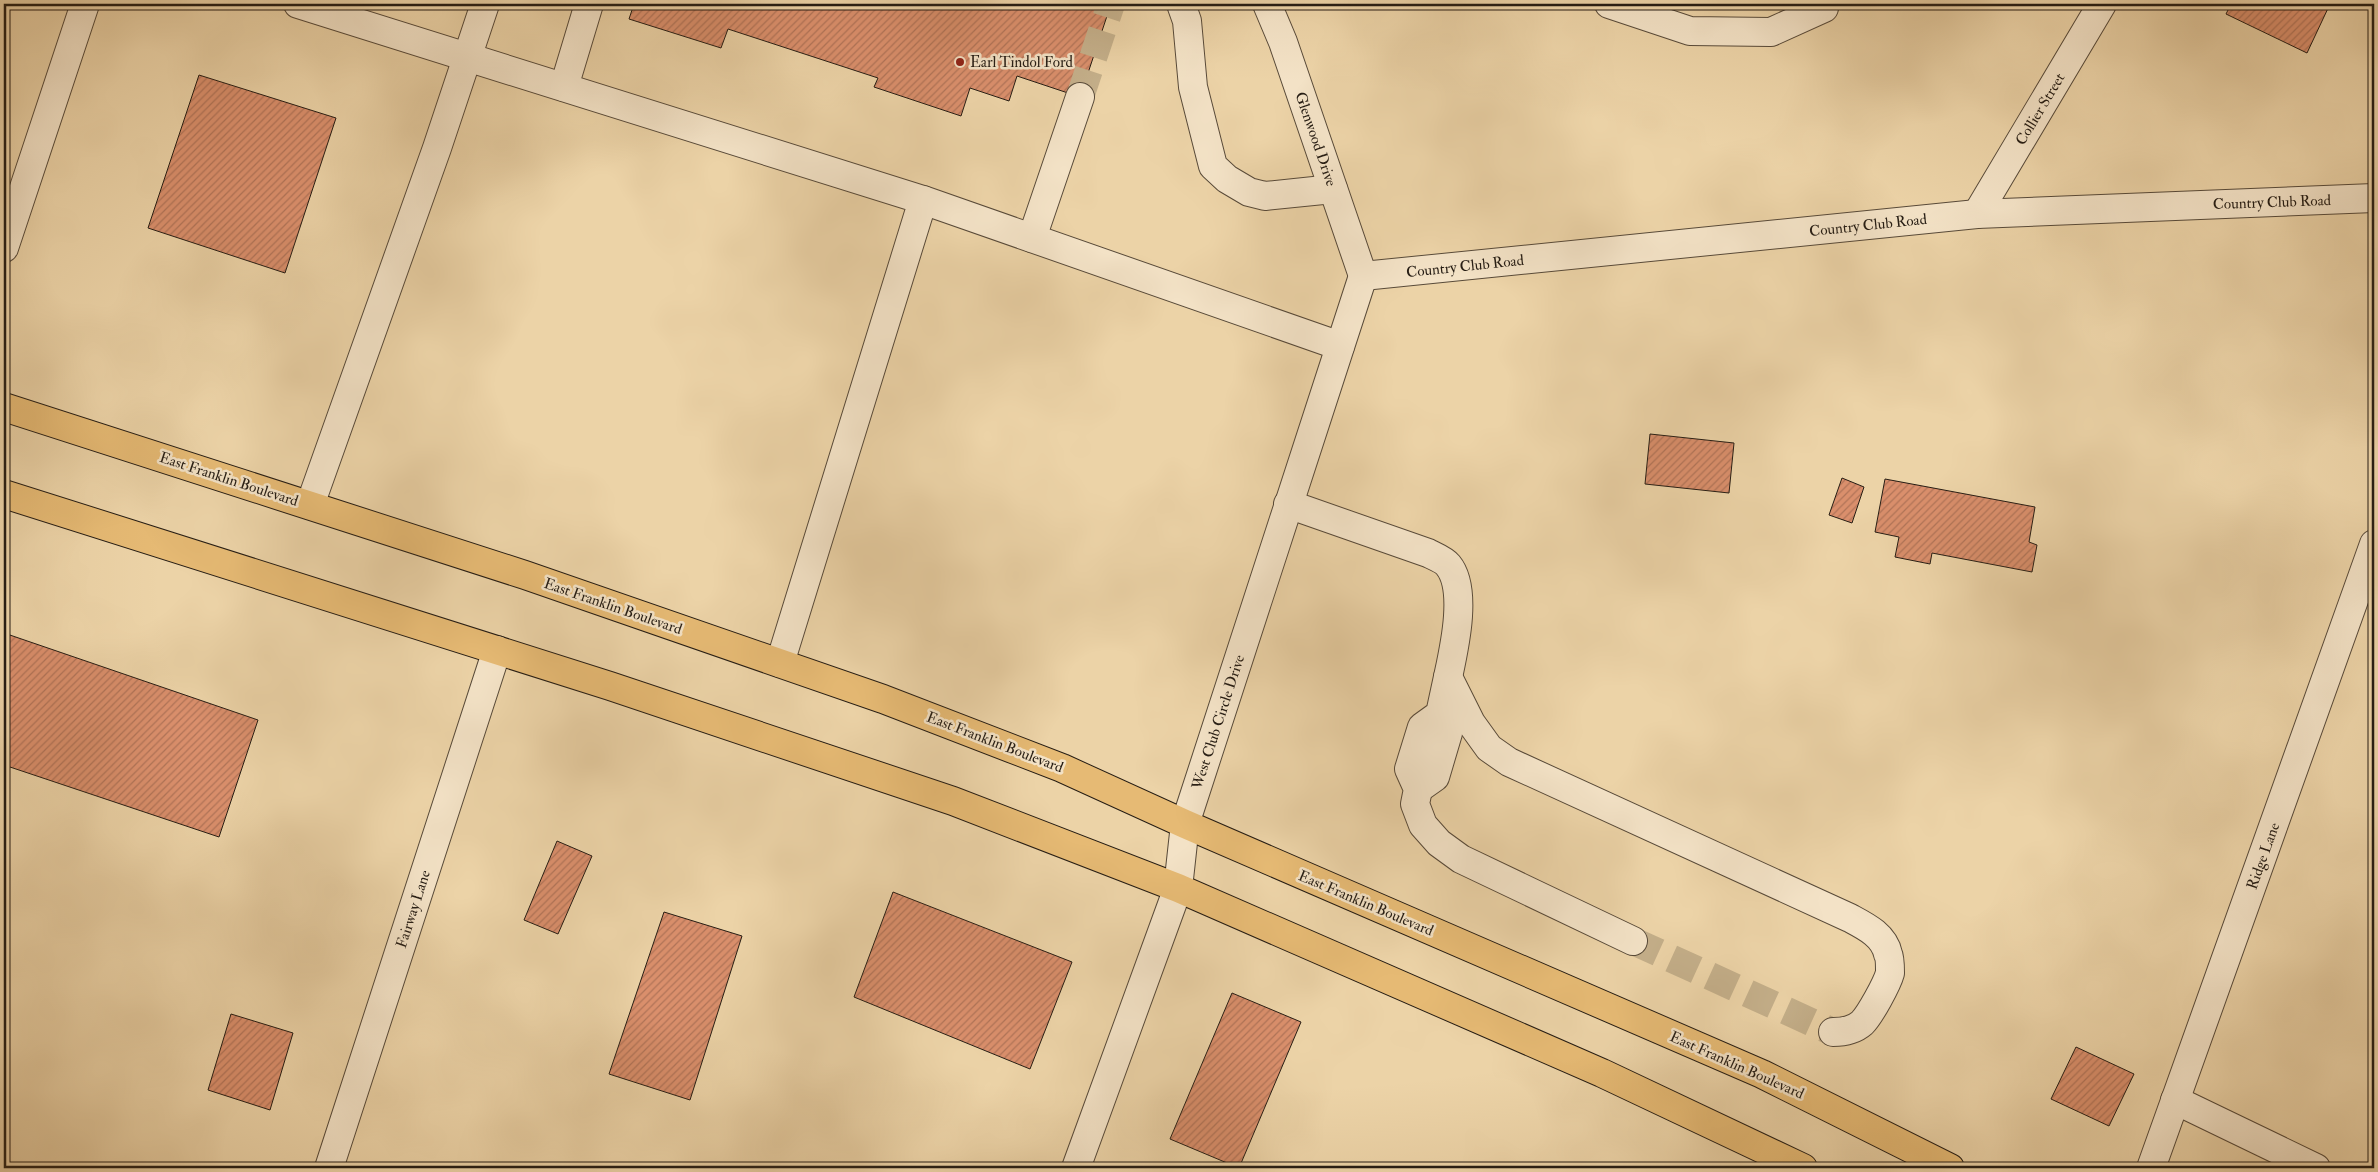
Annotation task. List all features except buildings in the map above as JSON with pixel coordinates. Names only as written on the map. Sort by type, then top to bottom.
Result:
[{"type":"main road","name":"East Franklin Boulevard","points":[[4,407],[525,575],[882,699],[1062,768],[1185,824],[1762,1074],[1950,1168]]},
{"type":"main road","points":[[4,494],[497,650],[744,730],[953,801],[1178,888],[1602,1073],[1803,1168]]},
{"type":"street","points":[[4,248],[85,4]]},
{"type":"street","points":[[298,4],[923,200],[1340,346]]},
{"type":"street","points":[[310,505],[437,148],[485,4]]},
{"type":"street","points":[[564,87],[589,4]]},
{"type":"street","points":[[1181,4],[1187,22],[1193,87],[1213,166],[1226,179],[1249,192],[1265,196],[1333,189]]},
{"type":"street","name":"Glenwood Drive","points":[[1267,4],[1283,42],[1363,276]]},
{"type":"street","points":[[1610,4],[1690,31],[1772,32],[1824,8]]},
{"type":"street","name":"Collier Street","points":[[1977,214],[2102,4]]},
{"type":"street","points":[[1032,238],[1080,97]]},
{"type":"street","name":"Country Club Road","points":[[1363,276],[1977,214],[2374,198]]},
{"type":"street","points":[[780,664],[923,200]]},
{"type":"street","name":"West Club Circle Drive","points":[[1076,1168],[1178,888],[1185,824],[1363,276]]},
{"type":"street","points":[[1288,504],[1428,553],[1448,565],[1456,584],[1458,631],[1440,714],[1448,733],[1435,777],[1418,789],[1415,804],[1423,825],[1439,843],[1461,858],[1633,941]]},
{"type":"street","name":"Ridge Lane","points":[[2151,1168],[2374,544]]},
{"type":"street","name":"Fairway Lane","points":[[329,1168],[497,650]]},
{"type":"street","points":[[1448,677],[1471,723],[1489,748],[1509,762],[1850,918],[1868,927],[1880,938],[1888,952],[1890,973],[1877,999],[1861,1024],[1846,1032],[1833,1032]]},
{"type":"street","points":[[2175,1100],[2316,1168]]},
{"type":"tunnel","points":[[1080,97],[1111,4]]},
{"type":"tunnel","points":[[1633,941],[1833,1032]]},
{"type":"place","name":"Earl Tindol Ford","points":[[960,62]]}]
